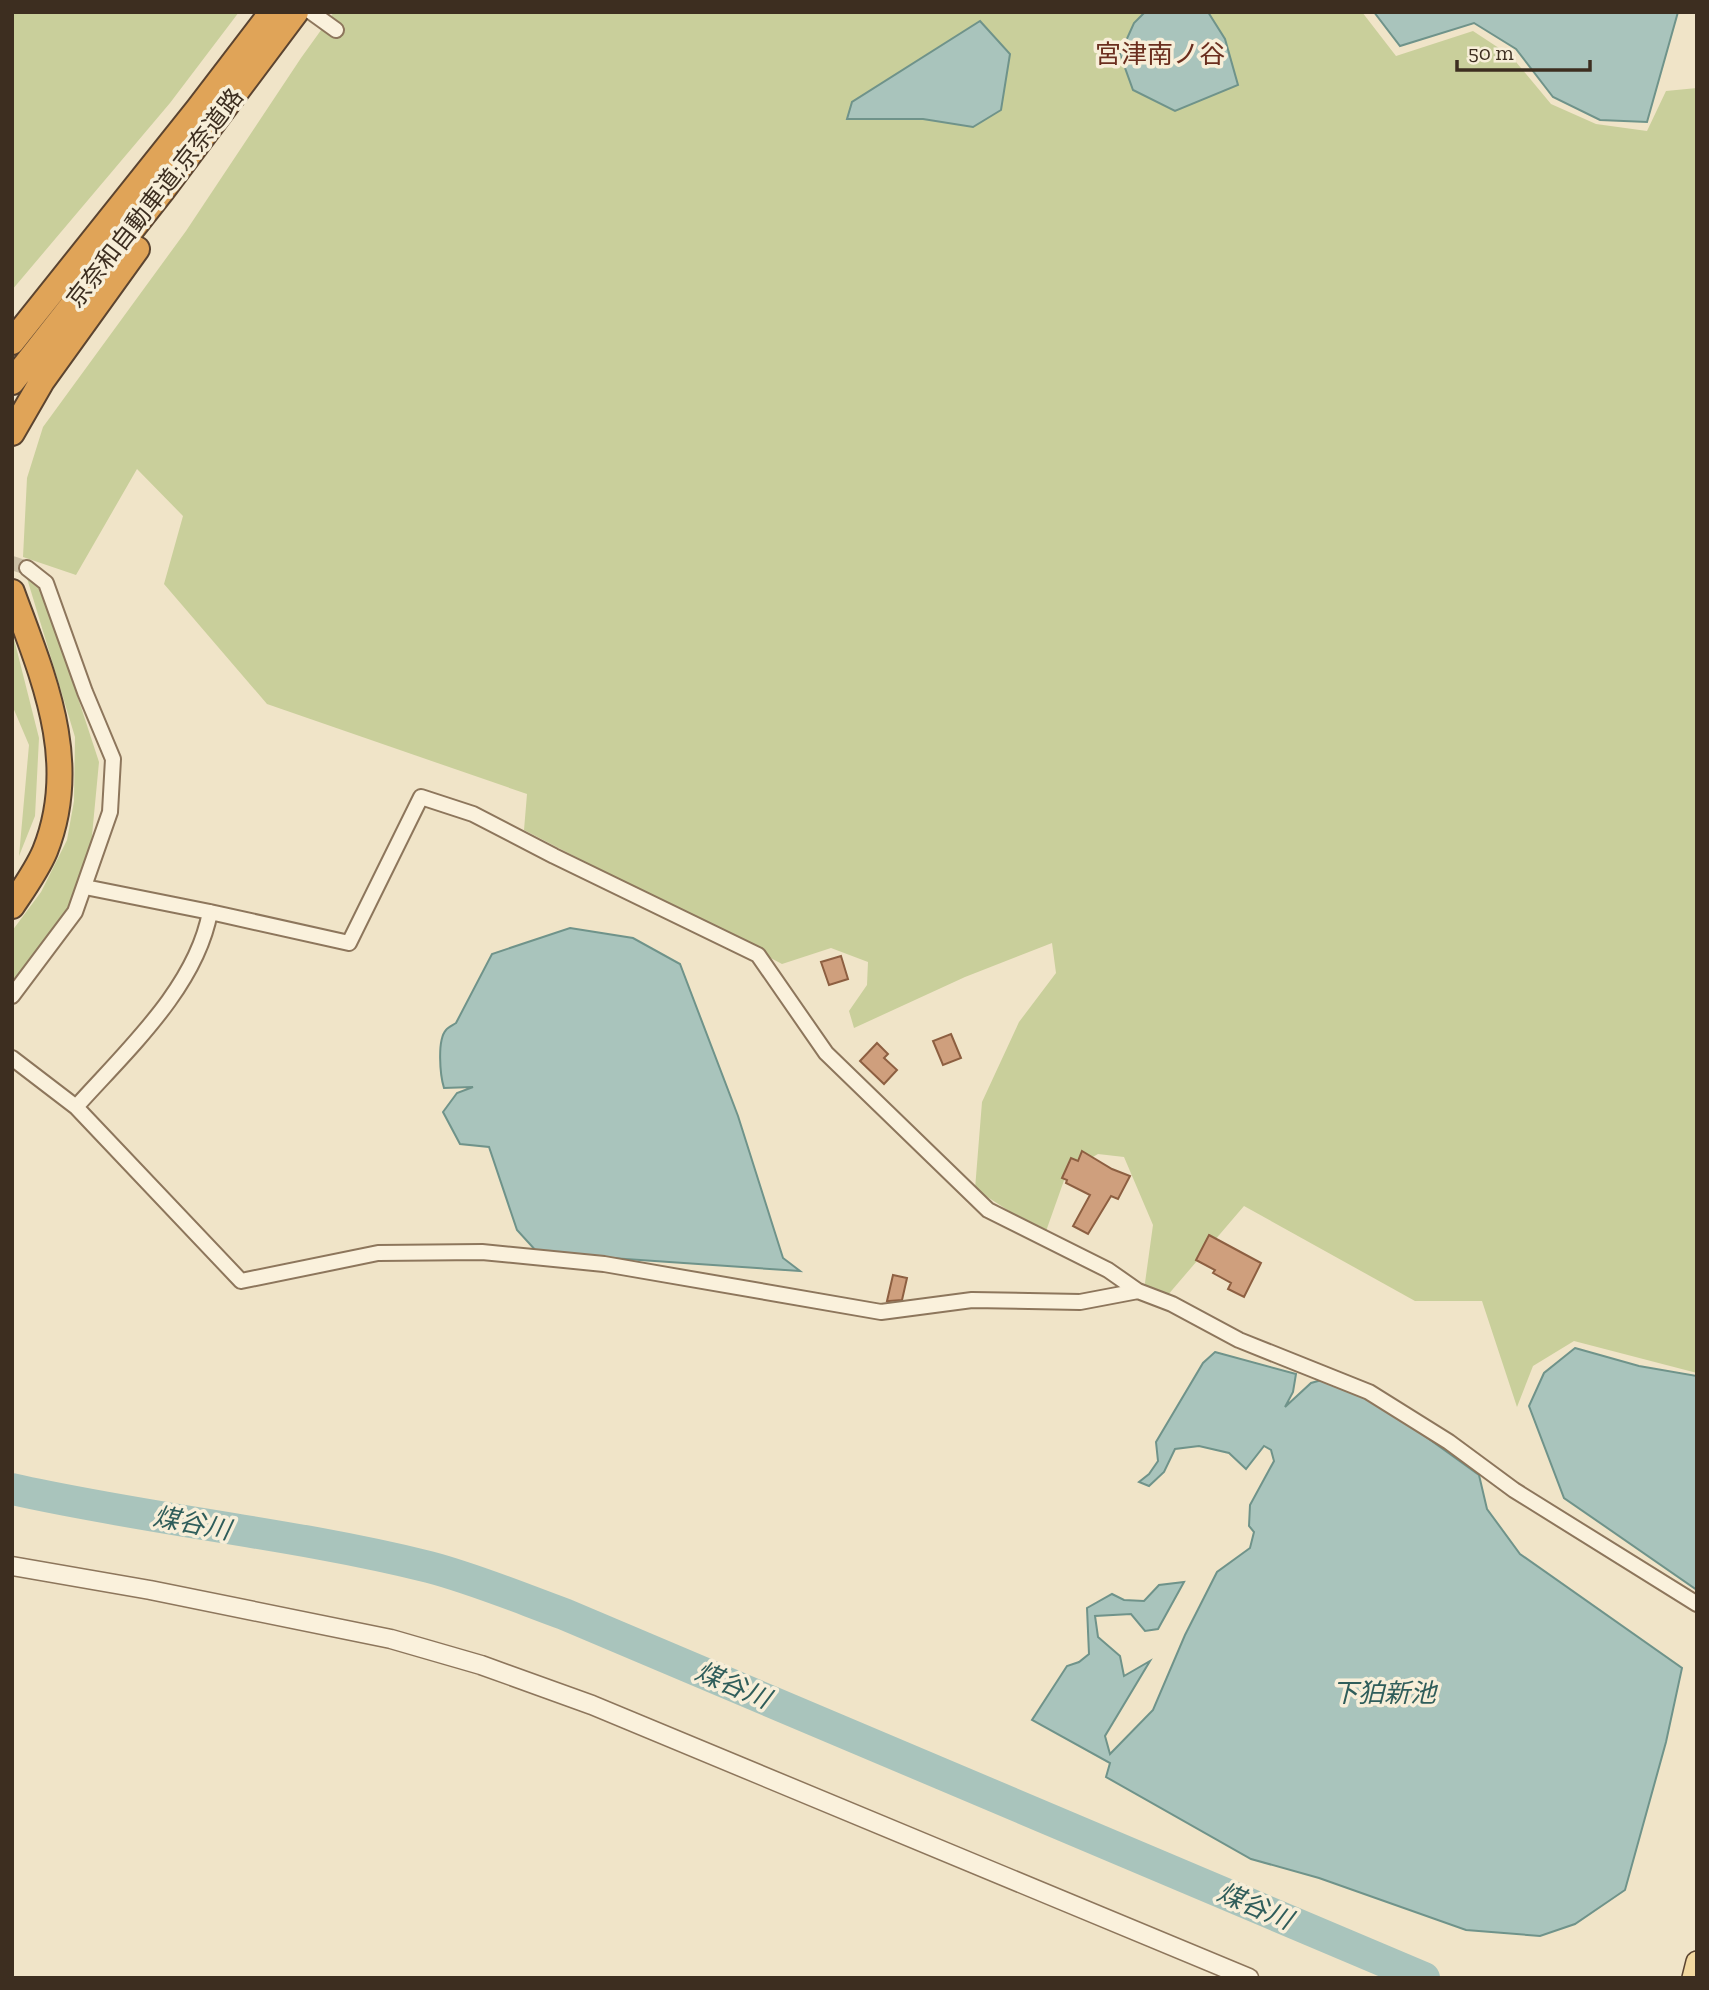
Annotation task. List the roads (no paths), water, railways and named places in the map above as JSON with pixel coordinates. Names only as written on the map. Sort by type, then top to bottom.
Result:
[{"type":"highway","name":"京奈和自動車道;京奈道路","points":[[12,342],[272,12]]},
{"type":"highway","name":"京奈和自動車道;京奈道路","points":[[12,382],[246,81],[296,12]]},
{"type":"highway","points":[[12,433],[42,381],[172,199],[246,81]]},
{"type":"highway","points":[[12,323],[138,170],[198,109]]},
{"type":"highway","points":[[12,592],[45,683],[56,726],[60,763],[60,794],[53,828],[44,853],[12,906]]},
{"type":"main road","points":[[1693,1978],[1697,1962]]},
{"type":"street","points":[[312,12],[336,30]]},
{"type":"street","points":[[12,996],[75,912],[110,812],[113,759],[85,692],[46,583],[27,568]]},
{"type":"street","points":[[85,887],[349,943],[421,797],[473,814],[758,955],[826,1053],[988,1210],[1108,1270],[1138,1291],[1172,1304],[1239,1340],[1369,1392],[1450,1442],[1514,1490],[1697,1604]]},
{"type":"street","points":[[76,1107],[178,990],[206,936],[210,912]]},
{"type":"street","points":[[12,1058],[76,1107],[241,1281],[378,1253],[482,1252],[604,1264],[881,1312],[972,1300],[1080,1302],[1138,1291]]},
{"type":"street","points":[[12,1566],[150,1590],[380,1637],[517,1677],[592,1704],[1249,1978]]},
{"type":"water","points":[[1145,12],[1208,12],[1225,39],[1238,85],[1175,111],[1133,90],[1120,54],[1134,23]]},
{"type":"water","points":[[1374,12],[1678,12],[1647,122],[1600,120],[1553,97],[1516,49],[1474,23],[1400,46]]},
{"type":"water","points":[[980,21],[1010,54],[1001,110],[973,127],[923,119],[847,119],[852,102]]},
{"type":"water","points":[[570,928],[633,938],[680,964],[738,1116],[783,1258],[800,1271],[538,1253],[517,1230],[489,1147],[460,1144],[443,1112],[457,1093],[473,1087],[444,1088],[441,1041],[446,1030],[456,1023],[492,954]]},
{"type":"water","points":[[1575,1348],[1639,1366],[1697,1376],[1697,1590],[1564,1498],[1529,1406],[1544,1373]]},
{"type":"water","name":"下狛新池","points":[[1215,1352],[1296,1374],[1293,1392],[1285,1407],[1311,1383],[1325,1379],[1372,1398],[1479,1475],[1487,1509],[1520,1554],[1682,1668],[1666,1742],[1625,1890],[1575,1924],[1540,1936],[1466,1930],[1319,1878],[1251,1859],[1106,1777],[1110,1763],[1032,1720],[1067,1666],[1079,1662],[1089,1654],[1087,1608],[1112,1594],[1124,1600],[1144,1601],[1159,1585],[1184,1582],[1158,1629],[1145,1631],[1131,1614],[1095,1616],[1098,1637],[1120,1656],[1124,1676],[1150,1661],[1105,1736],[1110,1754],[1153,1710],[1185,1635],[1217,1572],[1250,1548],[1254,1532],[1249,1526],[1250,1505],[1274,1461],[1271,1450],[1264,1446],[1246,1469],[1229,1453],[1199,1446],[1175,1449],[1164,1472],[1149,1486],[1139,1482],[1158,1461],[1156,1442],[1203,1363]]},
{"type":"waterway","name":"煤谷川","points":[[12,1489],[377,1555],[480,1583],[564,1614],[1424,1978]]},
{"type":"tunnel","points":[[12,563],[27,568]]},
{"type":"district","name":"宮津南ノ谷","points":[[1160,54]]}]
